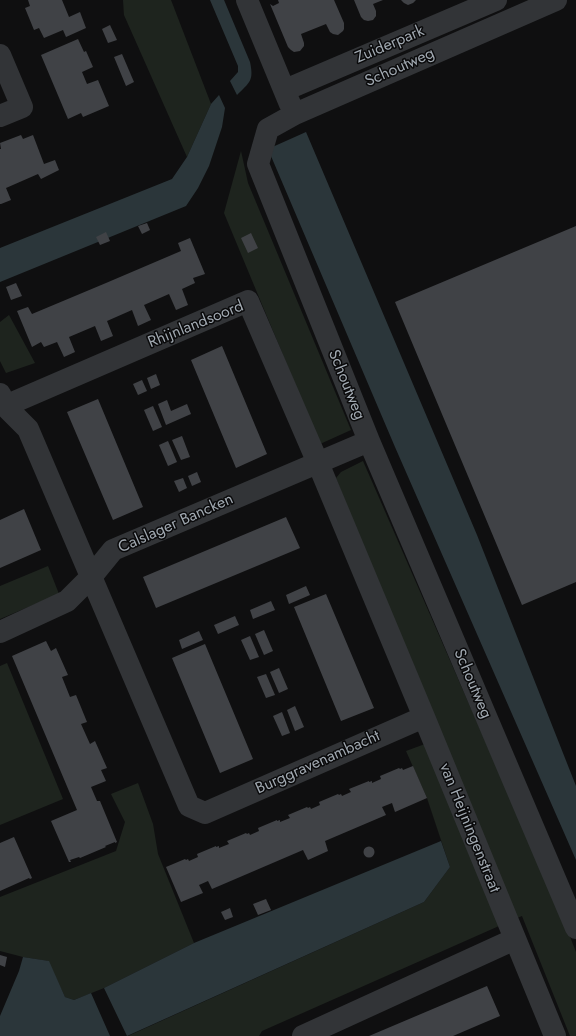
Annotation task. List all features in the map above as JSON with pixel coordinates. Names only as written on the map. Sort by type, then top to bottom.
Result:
[{"type":"street","points":[[247,0],[295,114]]},
{"type":"street","name":"Zuiderpark","points":[[284,90],[496,0]]},
{"type":"street","name":"Schoutweg","points":[[550,1],[295,114],[268,129],[258,164],[369,442],[576,928]]},
{"type":"street","points":[[0,55],[22,107],[0,116]]},
{"type":"street","name":"Rhijnlandsoord","points":[[91,577],[28,429],[3,400],[248,301],[318,463]]},
{"type":"street","name":"Calslager Bancken","points":[[0,632],[67,601],[91,577],[113,550],[369,442]]},
{"type":"street","points":[[318,463],[424,716]]},
{"type":"street","name":"Burggravenambacht","points":[[91,577],[189,806],[205,812],[424,716]]},
{"type":"street","name":"van Heijningenstraat","points":[[424,716],[555,1036]]},
{"type":"street","points":[[303,1036],[515,939]]},
{"type":"shaded area","points":[[123,0],[171,0],[211,104],[187,157],[124,15]]},
{"type":"shaded area","points":[[210,0],[224,0],[250,62],[250,81],[237,95],[230,81],[238,72],[238,66]]},
{"type":"shaded area","points":[[219,95],[225,108],[222,127],[209,166],[198,188],[186,206],[0,282],[0,248],[172,179],[187,157],[211,104]]},
{"type":"shaded area","points":[[306,132],[477,535],[576,786],[576,860],[395,447],[268,149]]},
{"type":"shaded area","points":[[241,151],[248,183],[351,430],[320,444],[224,213]]},
{"type":"shaded area","points":[[9,315],[35,363],[6,373],[0,361],[0,322]]},
{"type":"shaded area","points":[[363,461],[576,952],[576,1036],[570,1036],[522,916],[512,920],[336,478],[341,472]]},
{"type":"shaded area","points":[[48,566],[59,594],[0,619],[0,586]]},
{"type":"shaded area","points":[[7,663],[63,799],[0,825],[0,666]]},
{"type":"shaded area","points":[[425,744],[499,926],[262,1031],[259,1036],[128,1036],[424,902],[450,867],[427,798],[406,751]]},
{"type":"shaded area","points":[[138,783],[153,824],[158,854],[194,943],[104,988],[74,1000],[65,997],[48,961],[0,951],[0,897],[116,851],[125,822],[111,794]]},
{"type":"shaded area","points":[[441,841],[450,867],[424,902],[127,1036],[104,988],[194,943]]},
{"type":"shaded area","points":[[23,957],[49,961],[65,997],[74,1000],[91,993],[110,1036],[0,1036],[0,1016],[19,971]]},
{"type":"building","points":[[28,0],[62,0],[69,17],[80,12],[86,28],[66,37],[63,30],[44,38],[39,28],[34,30],[25,8],[30,6]]},
{"type":"building","points":[[278,0],[334,0],[344,23],[344,29],[338,35],[333,34],[330,32],[326,24],[301,34],[304,46],[300,51],[294,52],[288,47],[270,4],[273,6],[279,3]]},
{"type":"building","points":[[354,0],[383,0],[373,4],[376,11],[376,16],[373,20],[368,21],[361,17]]},
{"type":"building","points":[[401,0],[416,0],[408,5]]},
{"type":"building","points":[[110,25],[117,40],[108,43],[102,29]]},
{"type":"building","points":[[78,39],[84,52],[86,51],[93,67],[82,72],[87,84],[98,80],[109,106],[83,117],[81,113],[68,119],[41,55]]},
{"type":"building","points":[[122,54],[134,82],[126,86],[114,57]]},
{"type":"building","points":[[21,135],[23,139],[33,135],[44,164],[55,160],[59,170],[41,179],[38,174],[6,188],[11,200],[0,204],[0,143]]},
{"type":"building","points":[[147,223],[150,230],[142,234],[138,226]]},
{"type":"building","points":[[576,226],[576,582],[522,605],[395,302]]},
{"type":"building","points":[[106,232],[110,241],[100,245],[96,237]]},
{"type":"building","points":[[251,233],[258,248],[248,253],[241,238]]},
{"type":"building","points":[[190,238],[205,274],[193,278],[195,283],[182,289],[188,305],[176,310],[169,294],[144,305],[151,320],[138,326],[132,310],[107,321],[113,336],[101,341],[95,326],[69,337],[75,352],[64,357],[57,342],[44,347],[41,342],[32,347],[17,311],[28,307],[32,314],[106,283],[181,251],[178,243]]},
{"type":"building","points":[[16,283],[22,296],[11,300],[6,287]]},
{"type":"building","points":[[222,346],[267,454],[236,468],[191,360]]},
{"type":"building","points":[[156,374],[160,385],[151,389],[147,378]]},
{"type":"building","points":[[142,380],[147,391],[138,395],[133,384]]},
{"type":"building","points":[[98,399],[143,507],[113,520],[67,412]]},
{"type":"building","points":[[167,400],[171,411],[187,404],[191,414],[166,425],[158,404]]},
{"type":"building","points":[[153,406],[162,427],[153,431],[144,410]]},
{"type":"building","points":[[182,436],[190,457],[181,460],[172,440]]},
{"type":"building","points":[[168,441],[177,462],[168,466],[159,445]]},
{"type":"building","points":[[197,472],[201,482],[192,486],[188,476]]},
{"type":"building","points":[[183,478],[187,488],[179,492],[174,481]]},
{"type":"building","points":[[24,509],[41,550],[0,568],[0,520]]},
{"type":"building","points":[[286,517],[300,548],[156,608],[143,577]]},
{"type":"building","points":[[306,586],[310,595],[289,604],[286,595]]},
{"type":"building","points":[[326,594],[374,708],[341,721],[294,607]]},
{"type":"building","points":[[271,601],[275,610],[253,619],[250,610]]},
{"type":"building","points":[[235,616],[239,625],[218,634],[214,625]]},
{"type":"building","points":[[264,630],[273,651],[264,655],[255,634]]},
{"type":"building","points":[[199,631],[203,640],[182,649],[179,640]]},
{"type":"building","points":[[250,636],[259,657],[250,660],[241,640]]},
{"type":"building","points":[[46,641],[51,651],[56,648],[68,675],[62,677],[70,697],[76,695],[87,722],[81,724],[90,744],[95,741],[107,768],[101,770],[106,781],[91,787],[97,801],[100,801],[117,842],[80,858],[70,860],[71,862],[69,862],[51,821],[77,810],[12,656]]},
{"type":"building","points":[[205,644],[253,759],[220,773],[172,658]]},
{"type":"building","points":[[279,668],[288,689],[279,693],[270,672]]},
{"type":"building","points":[[266,674],[275,695],[266,698],[257,677]]},
{"type":"building","points":[[295,706],[304,727],[295,731],[287,710]]},
{"type":"building","points":[[282,712],[290,733],[282,736],[273,716]]},
{"type":"building","points":[[413,766],[427,798],[395,812],[392,803],[382,807],[386,815],[325,841],[328,851],[308,860],[303,850],[212,889],[208,881],[199,885],[203,893],[181,902],[166,867],[185,859],[188,859],[189,861],[198,857],[197,854],[216,846],[219,846],[219,848],[229,844],[227,841],[246,833],[249,833],[250,835],[259,831],[258,828],[277,820],[280,820],[280,822],[290,818],[288,815],[307,807],[310,807],[311,809],[320,805],[319,802],[338,794],[341,794],[342,796],[351,792],[349,789],[369,781],[372,781],[372,783],[381,779],[380,776],[399,768],[402,768],[403,770]]},
{"type":"building","points":[[14,837],[32,878],[0,891],[0,843]]},
{"type":"building","points":[[367,847],[371,847],[373,848],[373,856],[367,857],[364,854],[364,850]]},
{"type":"building","points":[[266,899],[271,910],[258,915],[253,904]]},
{"type":"building","points":[[230,908],[233,917],[225,920],[221,912]]},
{"type":"building","points":[[0,955],[7,957],[5,967],[0,965]]},
{"type":"building","points":[[487,986],[500,1016],[453,1036],[369,1036]]}]
